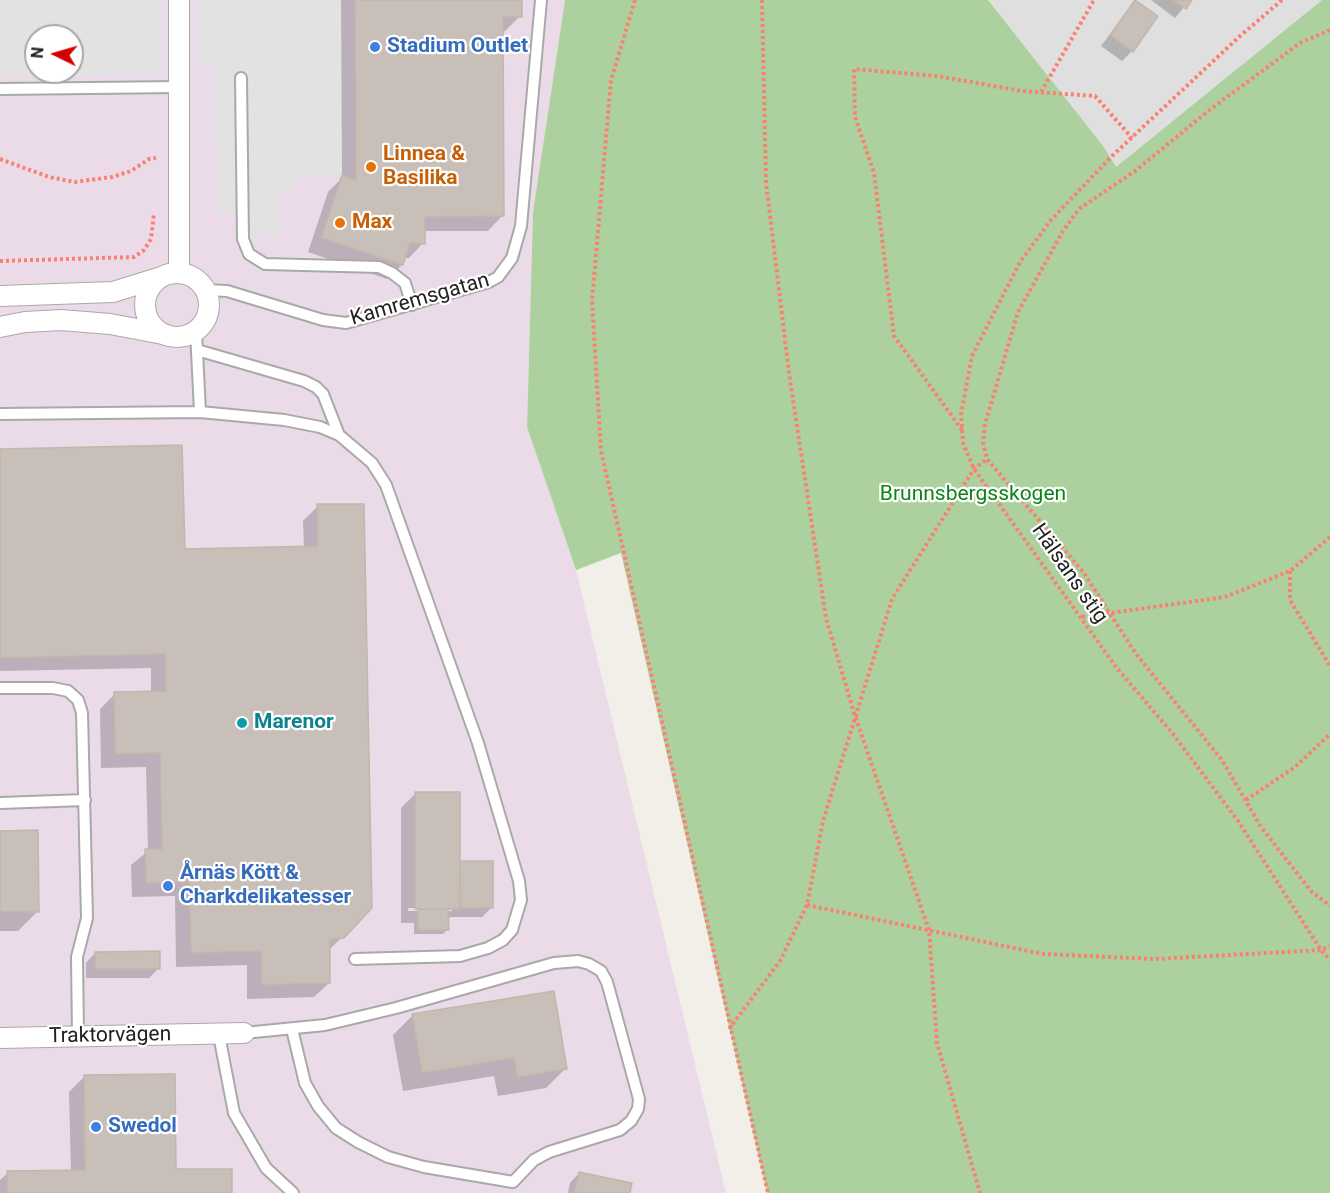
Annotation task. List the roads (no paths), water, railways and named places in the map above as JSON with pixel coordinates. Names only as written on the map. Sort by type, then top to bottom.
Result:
[{"type":"street","points":[[179,0],[179,272]]},
{"type":"street","points":[[0,296],[113,292],[168,273],[179,272],[200,281],[206,290],[208,312],[196,341],[110,324],[61,320],[25,322],[0,327]]},
{"type":"street","points":[[158,278],[150,286],[144,308],[154,328],[164,334]]},
{"type":"street","name":"Traktorvägen","points":[[0,1038],[244,1033]]},
{"type":"lane","name":"Kamremsgatan","points":[[206,290],[227,291],[337,322],[359,321],[489,282],[498,277],[512,258],[521,226],[541,0]]},
{"type":"lane","points":[[241,78],[243,239],[249,254],[265,264],[379,267],[392,273],[405,284],[412,305]]},
{"type":"lane","points":[[0,89],[180,87]]},
{"type":"lane","points":[[200,412],[196,341],[316,387],[323,394],[339,435]]},
{"type":"lane","points":[[0,414],[200,412],[284,420],[320,427],[339,435],[372,463],[386,485],[478,743],[519,881],[521,900],[512,930],[503,940],[488,948],[460,956],[355,959]]},
{"type":"lane","points":[[0,688],[53,688],[68,691],[78,700],[82,713],[86,800],[87,918],[77,957],[78,1036]]},
{"type":"lane","points":[[0,803],[86,800]]},
{"type":"lane","points":[[244,1033],[325,1025],[396,1008],[554,963],[578,961],[601,971],[607,982],[639,1099],[638,1109],[631,1121],[620,1130],[549,1152],[534,1160],[513,1182],[424,1167],[388,1157],[357,1142],[336,1128],[318,1106],[305,1083],[292,1029]]},
{"type":"lane","points":[[219,1035],[234,1113],[266,1168],[293,1193]]},
{"type":"place","name":"Stadium Outlet","points":[[375,47]]},
{"type":"place","name":"Linnea & Basilika","points":[[371,167]]},
{"type":"place","name":"Max","points":[[340,223]]},
{"type":"place","name":"Marenor","points":[[242,723]]},
{"type":"place","name":"Årnäs Kött & Charkdelikatesser","points":[[168,886]]},
{"type":"place","name":"Swedol","points":[[96,1127]]},
{"type":"park label","name":"Brunnsbergsskogen","points":[[973,495]]}]
